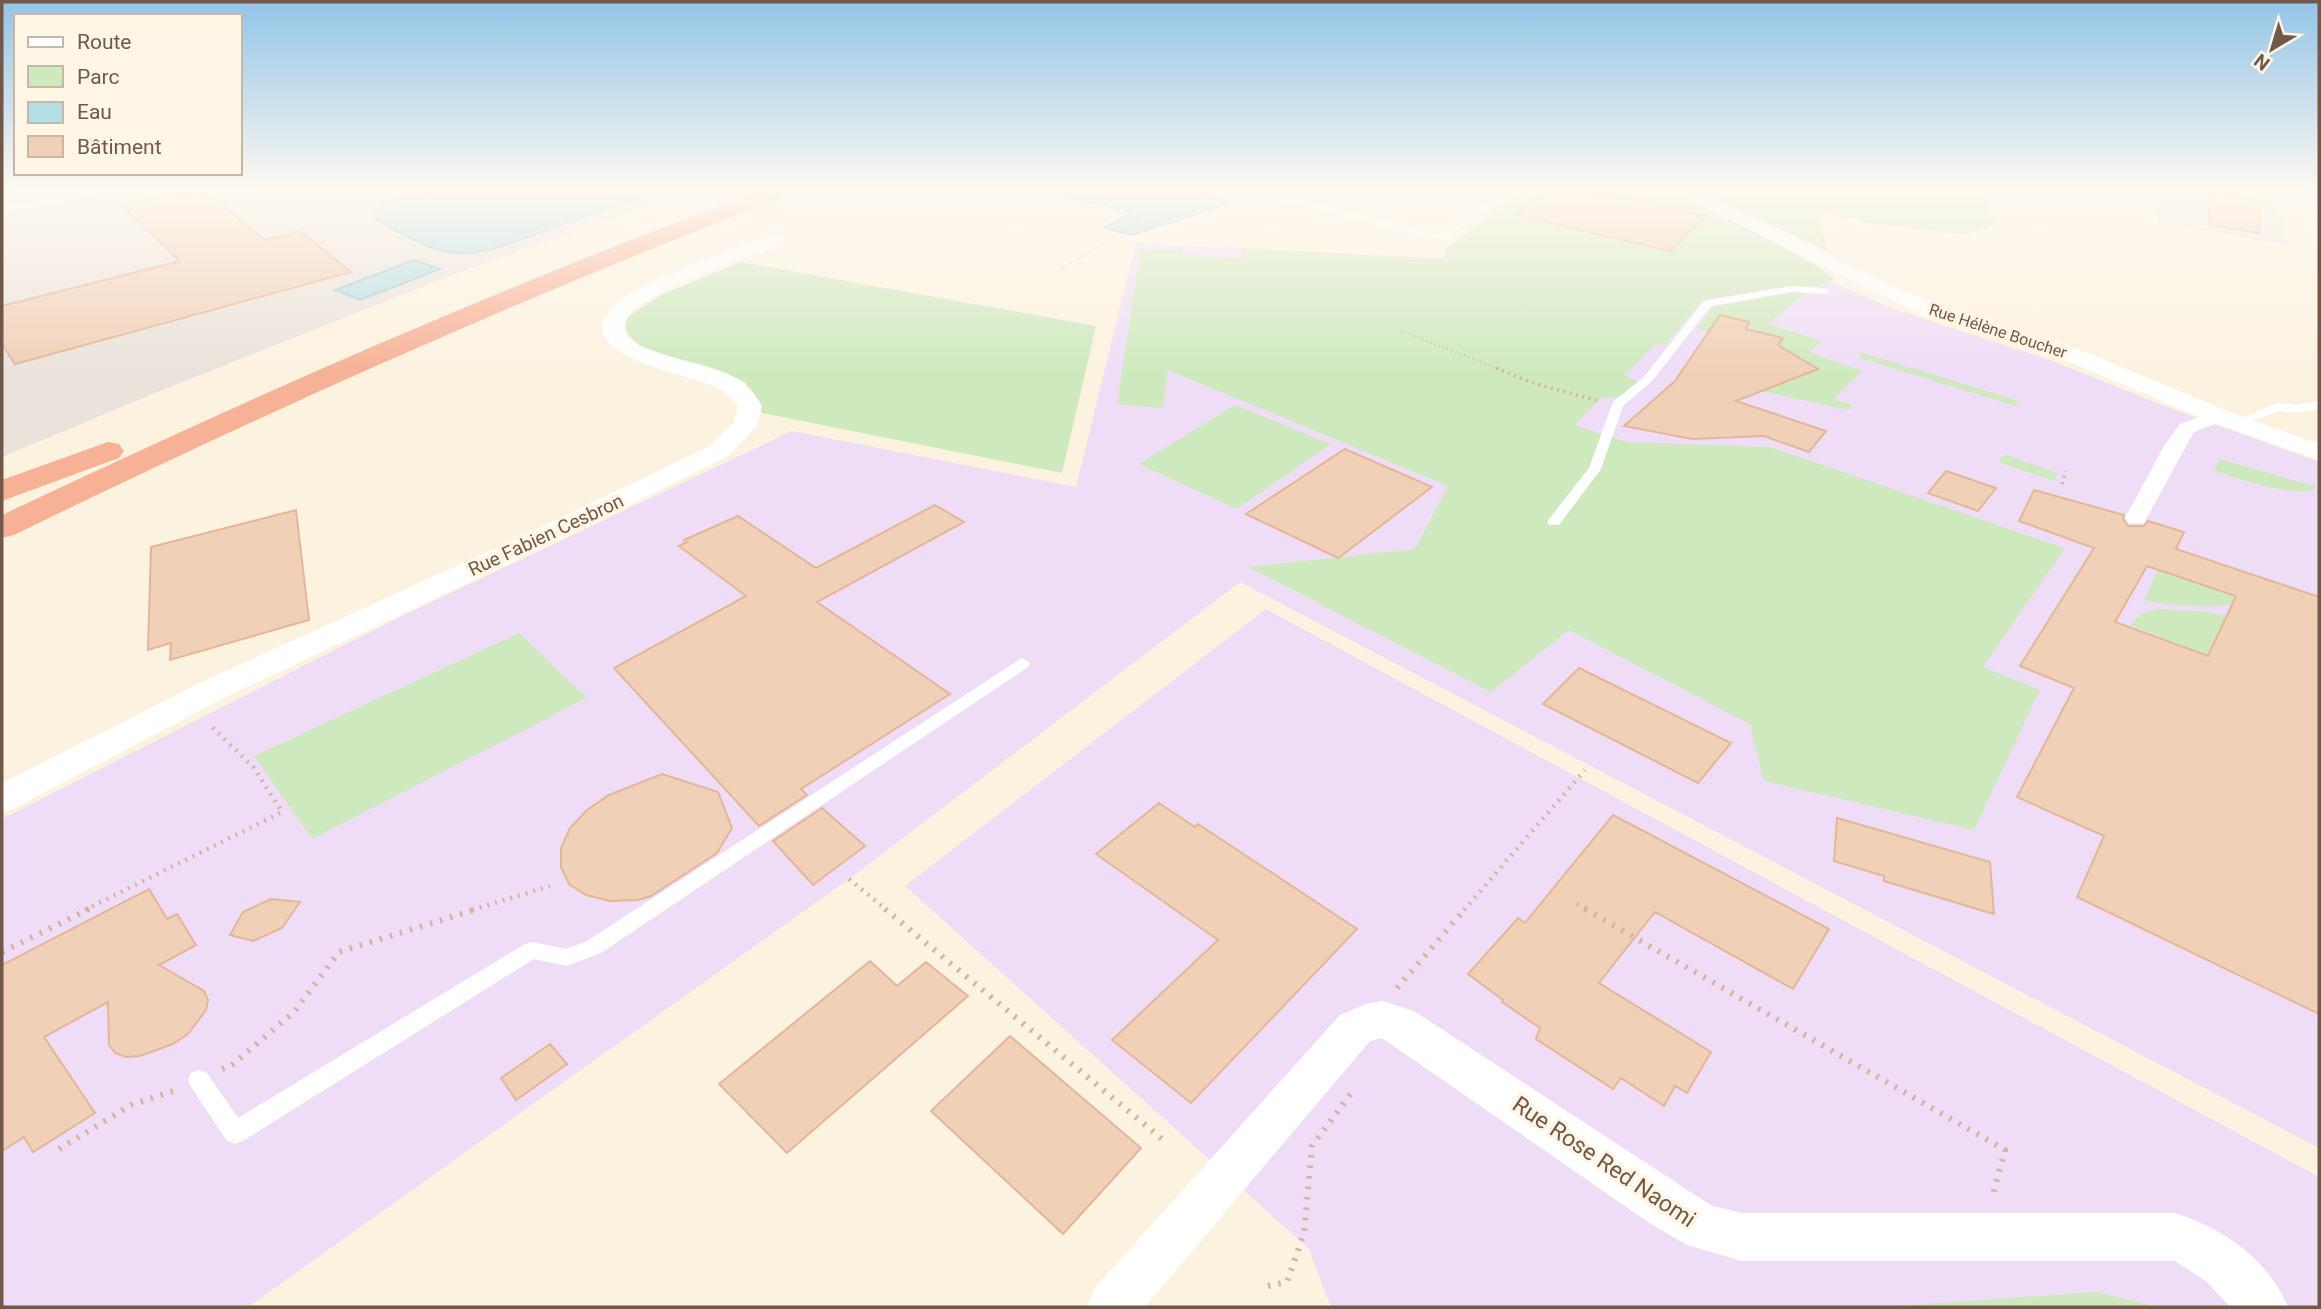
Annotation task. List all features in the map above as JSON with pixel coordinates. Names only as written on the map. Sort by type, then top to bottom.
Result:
[{"type":"highway","points":[[2,506],[139,440],[375,335],[585,251]]},
{"type":"highway","points":[[2,528],[156,453],[416,336],[622,251]]},
{"type":"highway","points":[[2,491],[139,440]]},
{"type":"street","name":"Rue Fabien Cesbron","points":[[2,799],[217,688],[541,538],[719,451],[742,430],[747,420],[749,410],[741,392],[720,379],[629,350],[616,338],[614,324],[623,309],[643,294],[741,251]]},
{"type":"street","name":"Rue Hélène Boucher","points":[[1808,251],[1938,313],[2078,357],[2228,420],[2319,453]]},
{"type":"street","points":[[2136,518],[2174,446],[2187,428],[2228,420]]},
{"type":"street","points":[[1112,1307],[1355,1028],[1367,1021],[1384,1018]]},
{"type":"street","name":"Rue Rose Red Naomi","points":[[1384,1018],[1399,1024],[1665,1205],[1704,1228],[1742,1237],[2175,1237],[2190,1241],[2221,1259],[2236,1273],[2262,1307]]},
{"type":"lane","points":[[1554,522],[1595,469],[1617,405],[1648,379],[1708,303],[1792,289],[1825,290]]},
{"type":"lane","points":[[2228,420],[2278,407],[2297,409],[2319,405]]},
{"type":"lane","points":[[199,1080],[235,1133],[533,950],[566,958],[594,947],[1022,663]]},
{"type":"path","points":[[1063,268],[1091,251]]},
{"type":"path","points":[[1401,331],[1533,383],[1617,405]]},
{"type":"path","points":[[2062,485],[2066,471]]},
{"type":"path","points":[[2,952],[282,812],[254,768],[211,726]]},
{"type":"path","points":[[1384,1018],[1385,1002],[1585,770]]},
{"type":"path","points":[[849,879],[1167,1143]]},
{"type":"path","points":[[59,1149],[131,1105],[232,1065],[294,1012],[339,952],[550,886]]},
{"type":"path","points":[[1577,904],[2005,1150],[1993,1194]]},
{"type":"path","points":[[1268,1286],[1287,1282],[1304,1233],[1312,1146],[1356,1087]]},
{"type":"shaded area","points":[[2,251],[519,251],[162,390],[2,457]]},
{"type":"shaded area","points":[[1134,251],[1293,251],[1447,259],[1699,298],[1801,268],[1888,307],[2050,360],[2159,404],[2319,462],[2319,1148],[1240,582],[849,879],[248,1307],[2,1307],[2,819],[398,618],[792,431],[1076,487]]},
{"type":"shaded area","points":[[1266,609],[2319,1177],[2319,1307],[1331,1307],[1309,1249],[905,886]]},
{"type":"green space","points":[[1141,251],[1181,251],[1181,255],[1243,258],[1240,251],[1297,251],[1446,259],[1444,251],[1790,251],[1819,267],[1834,279],[1817,286],[1774,288],[1702,300],[1665,346],[1656,344],[1625,375],[1639,382],[1619,397],[1601,398],[1575,425],[1627,442],[1770,447],[2065,548],[1983,667],[2040,690],[1974,830],[1764,781],[1750,724],[1569,630],[1491,692],[1248,567],[1415,549],[1448,486],[1168,370],[1163,408],[1117,404]]},
{"type":"green space","points":[[741,262],[1096,326],[1062,473],[762,413],[745,382],[643,350],[625,330],[625,319],[661,295]]},
{"type":"green space","points":[[1794,292],[1806,293],[1768,324],[1822,341],[1809,352],[1862,371],[1834,399],[1853,405],[1849,410],[1752,389],[1805,362],[1775,349],[1782,337],[1750,330],[1749,322],[1720,315],[1709,331],[1697,329],[1713,307]]},
{"type":"green space","points":[[1860,352],[2019,401],[2015,406],[1863,359],[1858,355]]},
{"type":"green space","points":[[1235,405],[1331,444],[1237,509],[1139,464]]},
{"type":"green space","points":[[2006,455],[2058,473],[2053,481],[1999,462],[2002,456]]},
{"type":"green space","points":[[2220,459],[2317,487],[2309,491],[2283,490],[2251,482],[2214,471]]},
{"type":"green space","points":[[2158,570],[2251,601],[2198,606],[2144,600]]},
{"type":"green space","points":[[2158,609],[2227,616],[2216,659],[2130,625],[2142,613]]},
{"type":"green space","points":[[519,633],[587,698],[312,839],[254,756]]},
{"type":"green space","points":[[2096,1292],[2158,1307],[1882,1307]]},
{"type":"water","points":[[445,251],[479,251],[467,253]]},
{"type":"water","points":[[414,260],[440,269],[360,300],[335,290]]},
{"type":"building","points":[[170,251],[325,251],[351,272],[15,364],[2,344],[2,306],[180,261]]},
{"type":"building","points":[[1720,315],[1749,322],[1746,329],[1783,338],[1778,345],[1818,369],[1736,401],[1826,431],[1809,452],[1764,436],[1692,439],[1624,426],[1675,381]]},
{"type":"building","points":[[1345,449],[1432,487],[1338,558],[1246,514]]},
{"type":"building","points":[[1946,471],[1996,488],[1978,511],[1928,493]]},
{"type":"building","points":[[2034,490],[2124,515],[2123,519],[2128,526],[2144,526],[2148,521],[2184,532],[2176,549],[2319,597],[2319,1014],[2077,897],[2104,836],[2017,797],[2074,688],[2020,666],[2094,548],[2019,521]],"holes":[[[2147,566],[2236,596],[2208,656],[2115,622]]]},
{"type":"building","points":[[935,505],[964,522],[817,602],[950,694],[801,789],[807,795],[759,826],[614,668],[746,596],[679,546],[687,542],[684,540],[738,516],[816,568]]},
{"type":"building","points":[[296,510],[309,620],[170,660],[171,643],[148,650],[151,547]]},
{"type":"building","points":[[1579,668],[1731,743],[1698,783],[1543,704]]},
{"type":"building","points":[[662,774],[718,792],[732,828],[717,853],[651,896],[638,900],[610,901],[586,895],[569,884],[561,867],[561,848],[570,828],[587,810],[609,795]]},
{"type":"building","points":[[1159,803],[1195,827],[1198,824],[1357,929],[1191,1103],[1112,1040],[1218,940],[1096,854]]},
{"type":"building","points":[[822,808],[865,846],[813,885],[773,841]]},
{"type":"building","points":[[1613,815],[1829,929],[1793,989],[1655,912],[1599,983],[1711,1052],[1687,1093],[1675,1086],[1664,1106],[1621,1078],[1613,1089],[1536,1039],[1540,1028],[1468,974],[1518,918],[1525,923]]},
{"type":"building","points":[[1837,818],[1990,862],[1994,914],[1884,881],[1884,876],[1834,861]]},
{"type":"building","points":[[149,889],[167,919],[177,914],[196,945],[159,965],[204,991],[208,1000],[206,1010],[188,1034],[173,1044],[140,1056],[126,1057],[115,1053],[109,1045],[108,1002],[44,1037],[95,1113],[33,1152],[24,1137],[2,1151],[2,965]]},
{"type":"building","points":[[271,899],[300,902],[282,928],[253,941],[230,935],[243,912]]},
{"type":"building","points":[[870,961],[897,986],[926,962],[968,996],[787,1153],[719,1084]]},
{"type":"building","points":[[1010,1036],[1141,1148],[1063,1234],[931,1111]]},
{"type":"building","points":[[550,1044],[567,1064],[516,1100],[501,1078]]}]
